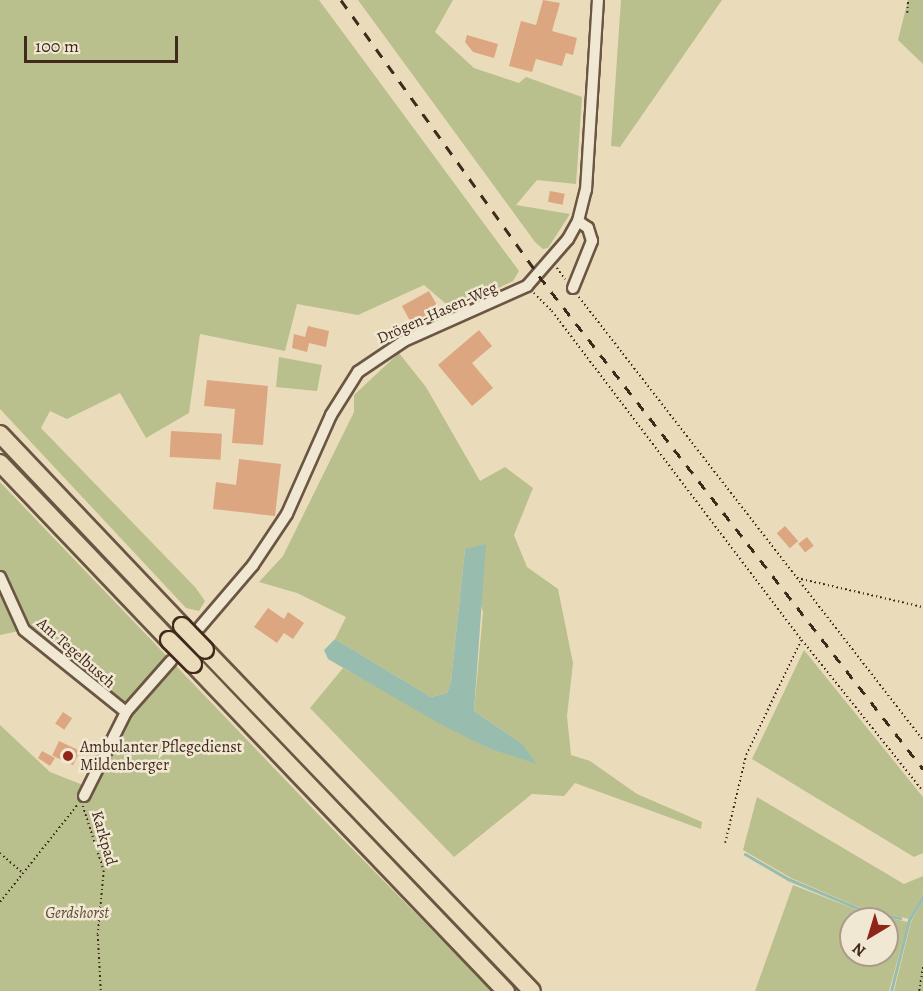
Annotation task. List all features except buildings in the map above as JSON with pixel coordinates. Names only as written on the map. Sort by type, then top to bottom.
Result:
[{"type":"highway","points":[[0,434],[532,991]]},
{"type":"highway","points":[[0,463],[506,991]]},
{"type":"street","name":"Drögen-Hasen-Weg","points":[[200,627],[253,565],[287,514],[331,414],[358,372],[404,340],[527,286],[551,263],[579,221],[598,0]]},
{"type":"street","points":[[573,288],[592,241],[588,228],[579,221]]},
{"type":"street","name":"Am Tegelbusch","points":[[0,577],[24,630],[126,712]]},
{"type":"street","points":[[82,798],[126,712],[171,661]]},
{"type":"path","points":[[907,13],[908,0]]},
{"type":"path","points":[[551,263],[573,288],[923,740]]},
{"type":"path","points":[[527,286],[552,311],[801,639],[923,791]]},
{"type":"path","points":[[796,577],[923,607]]},
{"type":"path","points":[[725,843],[746,755],[801,639]]},
{"type":"path","points":[[0,902],[82,798]]},
{"type":"path","name":"Karkpad","points":[[82,798],[104,871],[98,935],[101,991]]},
{"type":"path","points":[[0,854],[23,873]]},
{"type":"path","points":[[920,991],[923,967]]},
{"type":"green space","points":[[0,0],[319,0],[519,271],[513,281],[452,309],[424,285],[358,315],[297,304],[285,351],[200,334],[189,413],[146,438],[120,393],[67,419],[50,411],[41,428],[195,587],[205,601],[199,611],[186,608],[0,409]]},
{"type":"green space","points":[[358,0],[453,0],[435,32],[474,68],[519,83],[526,77],[582,97],[576,184],[537,180],[516,205],[570,214],[548,248],[543,249],[535,242]]},
{"type":"green space","points":[[621,0],[722,0],[620,147],[611,146]]},
{"type":"green space","points":[[908,0],[923,0],[923,64],[898,40]]},
{"type":"green space","points":[[399,353],[426,387],[480,481],[505,467],[533,488],[514,535],[527,567],[558,589],[573,663],[567,716],[571,755],[590,761],[637,794],[702,822],[701,829],[575,783],[564,796],[532,794],[454,857],[310,708],[343,668],[488,748],[504,752],[521,743],[474,711],[483,612],[465,549],[451,681],[447,693],[431,697],[335,639],[346,617],[297,593],[259,582],[283,556],[354,412],[354,395]]},
{"type":"green space","points":[[279,357],[322,365],[317,391],[276,387]]},
{"type":"green space","name":"Gerdshorst","points":[[0,482],[317,813],[492,991],[0,991],[0,725],[50,772],[88,787],[126,712],[24,630],[0,635]]},
{"type":"green space","points":[[804,650],[923,797],[923,853],[914,857],[752,759]]},
{"type":"green space","points":[[757,797],[904,884],[923,876],[923,894],[909,919],[899,917],[899,907],[859,907],[791,878],[743,850]]},
{"type":"green space","points":[[793,885],[850,907],[839,907],[839,967],[896,967],[889,991],[755,991]]},
{"type":"green space","points":[[923,899],[923,991],[894,991],[911,922]]},
{"type":"green space","points":[[899,920],[908,922],[899,955]]},
{"type":"shaded area","points":[[486,544],[474,711],[521,743],[537,764],[488,748],[442,725],[328,659],[324,650],[335,639],[431,697],[447,693],[451,681],[465,549]]},
{"type":"waterway","points":[[745,854],[788,879],[862,910],[900,918]]},
{"type":"waterway","points":[[891,991],[909,920],[923,896]]},
{"type":"railway","points":[[341,0],[539,276],[923,769]]},
{"type":"place","name":"Ambulanter Pflegedienst Mildenberger","points":[[68,756]]}]
